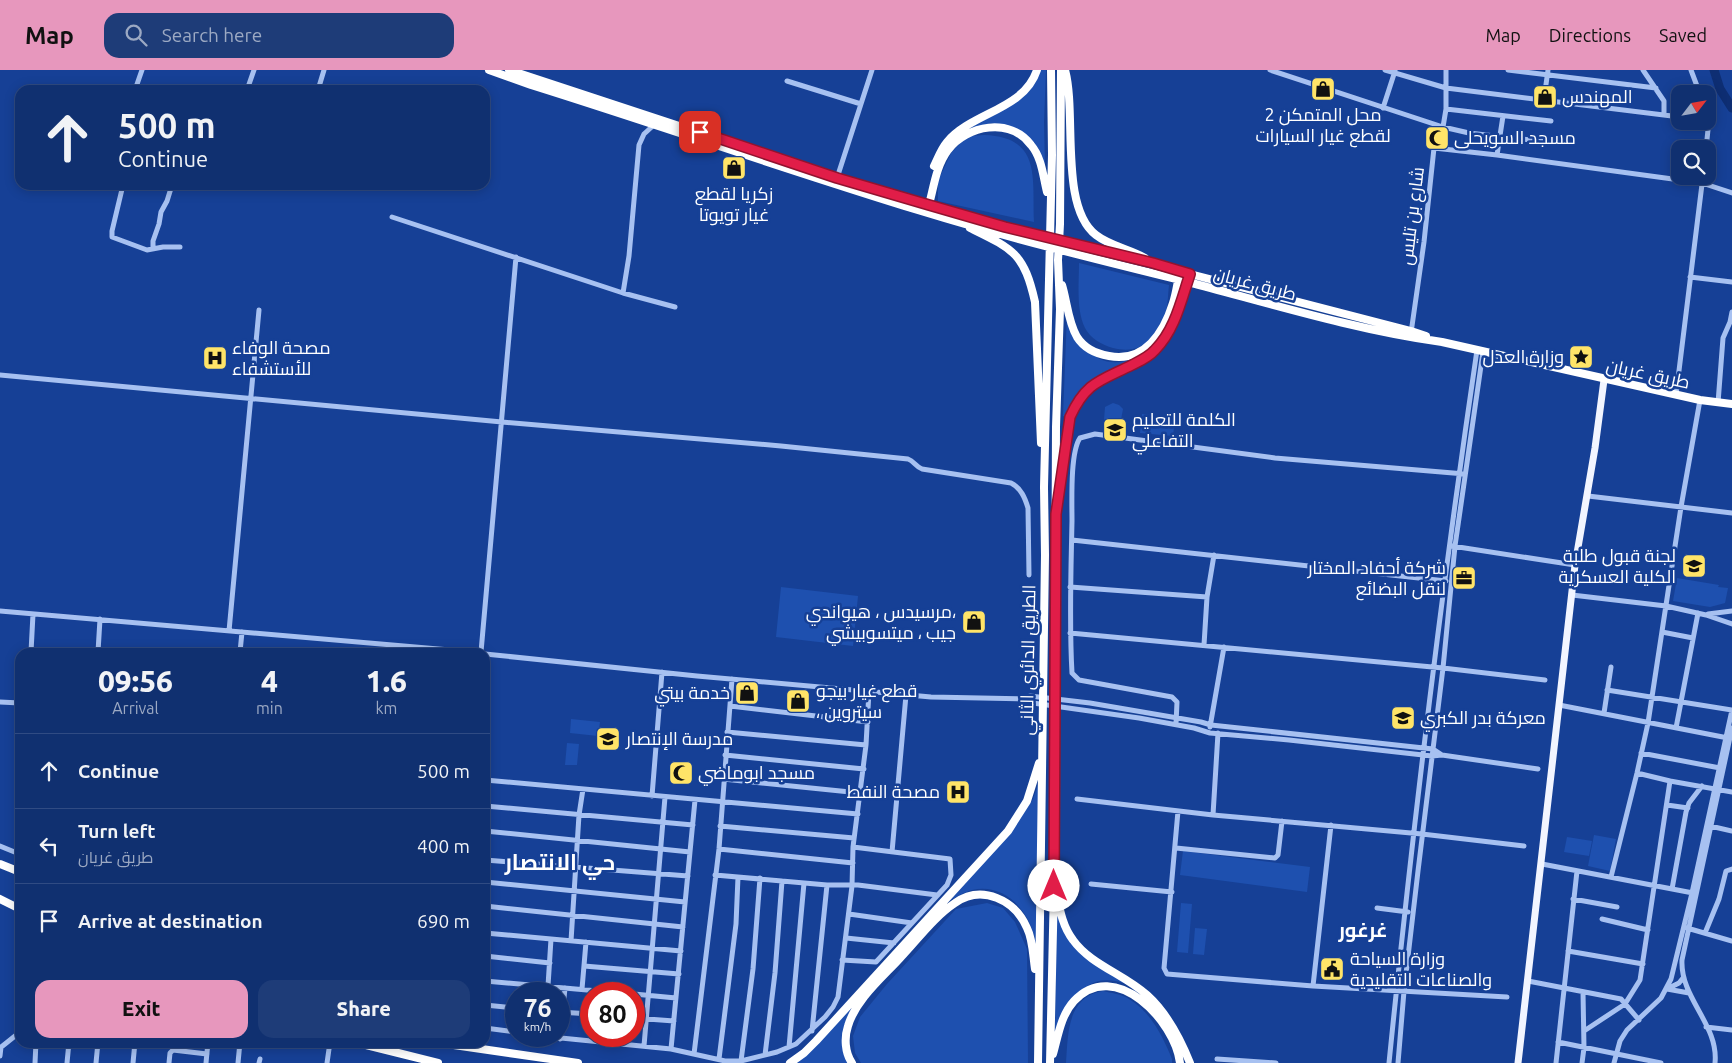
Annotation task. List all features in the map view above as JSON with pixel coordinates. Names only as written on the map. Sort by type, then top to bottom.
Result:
[{"type":"highway","name":"طريق غريان","points":[[489,70],[531,85],[657,121],[837,178],[925,208],[950,219],[1189,278],[1303,312],[1411,334],[1604,380],[1700,400],[1732,404]]},
{"type":"highway","name":"طريق غريان","points":[[509,70],[657,121],[925,208],[1153,263],[1179,276]]},
{"type":"highway","points":[[925,208],[933,168],[946,142],[971,122],[1015,99],[1026,90],[1034,79],[1037,70]]},
{"type":"highway","points":[[1051,70],[1052,155],[1049,224],[1054,259]]},
{"type":"highway","points":[[1054,259],[1060,224],[1063,70]]},
{"type":"highway","points":[[1063,70],[1068,88],[1075,195],[1080,213],[1087,227],[1096,236],[1142,256],[1153,263]]},
{"type":"highway","points":[[925,208],[934,180],[947,151],[964,136],[987,127],[1014,131],[1023,136],[1032,145],[1038,155],[1050,203]]},
{"type":"highway","points":[[950,219],[1004,246],[1019,258],[1026,270],[1034,302],[1044,487]]},
{"type":"highway","name":"الطريق الدائري الثاني","points":[[1038,1063],[1045,555],[1044,487],[1054,259]]},
{"type":"highway","name":"الطريق الدائري الثاني","points":[[1050,1063],[1054,886],[1056,418],[1060,308],[1058,270],[1054,259]]},
{"type":"highway","points":[[1058,270],[1070,319],[1077,337],[1090,350],[1098,354],[1116,357],[1132,355],[1142,351],[1157,338],[1166,324],[1174,302],[1179,276]]},
{"type":"highway","points":[[1056,514],[1070,417],[1076,404],[1090,386],[1154,352],[1173,325],[1189,278]]},
{"type":"highway","points":[[790,1063],[816,1041],[1008,831],[1027,801],[1033,787],[1042,751]]},
{"type":"highway","points":[[0,864],[15,870]]},
{"type":"highway","points":[[1054,886],[1062,919],[1072,939],[1094,960],[1148,996],[1173,1028],[1190,1063]]},
{"type":"highway","points":[[852,1063],[847,1051],[847,1027],[858,1006],[939,917],[957,901],[979,895],[991,896],[1013,907],[1028,929],[1038,986]]},
{"type":"highway","points":[[0,899],[15,906]]},
{"type":"highway","points":[[1050,1063],[1061,1022],[1074,1000],[1085,992],[1102,987],[1119,988],[1131,993],[1153,1011],[1172,1038],[1180,1063]]},
{"type":"highway","points":[[375,1048],[419,1061],[438,1063]]},
{"type":"highway","points":[[474,1048],[578,1063]]},
{"type":"main road","points":[[1518,1063],[1575,565],[1588,496],[1604,380]]},
{"type":"street","points":[[137,85],[142,70]]},
{"type":"street","points":[[249,85],[254,70]]},
{"type":"street","points":[[320,85],[324,70]]},
{"type":"street","points":[[837,178],[872,70]]},
{"type":"street","points":[[1270,70],[1443,127],[1469,133],[1549,142]]},
{"type":"street","points":[[1385,70],[1446,88],[1671,116]]},
{"type":"street","name":"شارع بن تليس","points":[[1411,334],[1424,242],[1434,148],[1443,127],[1446,109],[1446,70]]},
{"type":"street","points":[[1508,70],[1548,73],[1656,88]]},
{"type":"street","points":[[1643,70],[1664,101],[1664,115]]},
{"type":"street","points":[[1691,70],[1697,85]]},
{"type":"street","points":[[1383,108],[1395,72]]},
{"type":"street","points":[[1544,99],[1548,73]]},
{"type":"street","points":[[787,81],[861,104]]},
{"type":"street","points":[[1446,109],[1551,120]]},
{"type":"street","points":[[1498,155],[1503,116]]},
{"type":"street","points":[[623,293],[629,256],[639,145],[644,134],[657,121]]},
{"type":"street","points":[[1434,148],[1498,155],[1671,180]]},
{"type":"street","points":[[1676,395],[1702,185]]},
{"type":"street","points":[[1705,185],[1732,193]]},
{"type":"street","points":[[122,190],[112,236],[144,250],[180,247]]},
{"type":"street","points":[[153,249],[153,241],[161,212],[170,190]]},
{"type":"street","points":[[392,217],[623,293],[675,306]]},
{"type":"street","points":[[481,648],[516,257]]},
{"type":"street","points":[[1690,277],[1732,282]]},
{"type":"street","points":[[229,631],[259,310]]},
{"type":"street","points":[[1718,403],[1722,342],[1732,312]]},
{"type":"street","points":[[1398,1063],[1408,955],[1443,668],[1458,474],[1480,351]]},
{"type":"street","points":[[1389,1063],[1424,748],[1445,581],[1465,474],[1480,351]]},
{"type":"street","points":[[0,375],[908,459],[912,460],[922,470],[1011,483],[1017,486],[1028,508],[1029,576]]},
{"type":"street","points":[[1611,877],[1648,723],[1681,507],[1700,400]]},
{"type":"street","points":[[1176,724],[1177,702],[1172,697],[1091,682],[1076,678],[1072,673],[1070,587],[1073,485],[1076,445],[1082,437],[1101,435],[1275,458],[1465,474]]},
{"type":"street","points":[[1588,496],[1732,513]]},
{"type":"street","points":[[1072,540],[1451,581]]},
{"type":"street","points":[[1452,546],[1575,565]]},
{"type":"street","points":[[1204,645],[1207,597],[1214,555]]},
{"type":"street","points":[[1070,587],[1207,597]]},
{"type":"street","points":[[1572,594],[1666,606],[1706,614],[1732,611]]},
{"type":"street","points":[[0,611],[427,648]]},
{"type":"street","points":[[1676,728],[1698,613]]},
{"type":"street","points":[[31,648],[34,614]]},
{"type":"street","points":[[1706,614],[1732,626]]},
{"type":"street","points":[[98,648],[100,619]]},
{"type":"street","points":[[240,648],[242,632]]},
{"type":"street","points":[[1070,632],[1443,668],[1545,680]]},
{"type":"street","points":[[1662,632],[1694,638]]},
{"type":"street","points":[[1210,733],[1224,647]]},
{"type":"street","points":[[490,655],[906,695],[1025,699],[1033,703],[1176,724],[1210,733],[1432,756],[1442,754]]},
{"type":"street","points":[[1604,713],[1610,667]]},
{"type":"street","points":[[652,796],[662,672]]},
{"type":"street","points":[[694,1054],[719,849],[732,679]]},
{"type":"street","points":[[1607,690],[1732,710],[1728,738],[1694,894]]},
{"type":"street","points":[[645,1046],[671,1049],[725,1061],[741,1061],[789,1047],[812,1031],[836,1002],[852,886],[853,847],[864,769],[869,691]]},
{"type":"street","points":[[892,852],[906,695]]},
{"type":"street","points":[[1025,699],[1030,696],[1066,700],[1211,725],[1433,749],[1442,754],[1538,769]]},
{"type":"street","points":[[0,702],[15,703]]},
{"type":"street","points":[[1559,705],[1728,738]]},
{"type":"street","points":[[730,706],[868,722]]},
{"type":"street","points":[[1614,1063],[1620,1041],[1627,1030],[1661,998],[1671,980],[1686,928],[1710,826],[1720,768],[1732,728]]},
{"type":"street","points":[[727,732],[866,745]]},
{"type":"street","points":[[1213,815],[1218,733]]},
{"type":"street","points":[[1289,740],[1290,733]]},
{"type":"street","points":[[1311,742],[1312,735]]},
{"type":"street","points":[[1641,753],[1720,768]]},
{"type":"street","points":[[726,755],[864,769]]},
{"type":"street","points":[[1637,773],[1732,792]]},
{"type":"street","points":[[723,779],[860,793]]},
{"type":"street","points":[[490,780],[858,814]]},
{"type":"street","points":[[1584,1031],[1625,1004],[1640,980],[1670,781]]},
{"type":"street","points":[[1672,889],[1689,803],[1702,786]]},
{"type":"street","points":[[571,941],[583,789]]},
{"type":"street","points":[[645,1032],[665,797]]},
{"type":"street","points":[[1077,799],[1213,815],[1415,833],[1524,846]]},
{"type":"street","points":[[671,1049],[695,800]]},
{"type":"street","points":[[1667,805],[1688,808]]},
{"type":"street","points":[[490,806],[693,825]]},
{"type":"street","points":[[1178,810],[1164,968],[1167,974],[1313,986],[1507,998]]},
{"type":"street","points":[[1176,848],[1275,858],[1278,855],[1282,821]]},
{"type":"street","points":[[1313,986],[1331,825]]},
{"type":"street","points":[[720,826],[854,838]]},
{"type":"street","points":[[1710,826],[1732,831]]},
{"type":"street","points":[[490,832],[690,852]]},
{"type":"street","points":[[0,846],[15,853]]},
{"type":"street","points":[[842,960],[876,962],[949,881],[950,859],[853,847]]},
{"type":"street","points":[[719,849],[853,863]]},
{"type":"street","points":[[490,860],[688,876]]},
{"type":"street","points":[[1542,864],[1694,894]]},
{"type":"street","points":[[1704,933],[1719,899],[1726,871],[1732,868]]},
{"type":"street","points":[[1410,870],[1418,871]]},
{"type":"street","points":[[1556,1063],[1577,871]]},
{"type":"street","points":[[715,874],[827,885],[858,885],[938,895]]},
{"type":"street","points":[[719,1059],[736,924],[738,877]]},
{"type":"street","points":[[741,1061],[753,969],[760,878]]},
{"type":"street","points":[[765,1055],[775,973],[782,881]]},
{"type":"street","points":[[490,883],[685,902]]},
{"type":"street","points":[[789,1047],[804,883]]},
{"type":"street","points":[[1091,884],[1172,892]]},
{"type":"street","points":[[812,1031],[827,885]]},
{"type":"street","points":[[1573,899],[1617,907]]},
{"type":"street","points":[[490,907],[683,927]]},
{"type":"street","points":[[1377,908],[1413,912]]},
{"type":"street","points":[[849,914],[912,922]]},
{"type":"street","points":[[1602,919],[1648,930]]},
{"type":"street","points":[[1686,928],[1732,941]]},
{"type":"street","points":[[1686,928],[1682,960],[1683,978],[1689,994],[1706,1026],[1715,1051],[1715,1063]]},
{"type":"street","points":[[490,933],[681,951]]},
{"type":"street","points":[[846,938],[894,942]]},
{"type":"street","points":[[548,982],[551,939]]},
{"type":"street","points":[[583,982],[586,942]]},
{"type":"street","points":[[1568,951],[1642,964]]},
{"type":"street","points":[[1400,955],[1408,955]]},
{"type":"street","points":[[490,957],[550,963]]},
{"type":"street","points":[[584,966],[678,974]]},
{"type":"street","points":[[1666,989],[1679,983],[1683,978]]},
{"type":"street","points":[[490,981],[505,983]]},
{"type":"street","points":[[1528,981],[1621,999],[1639,1020]]},
{"type":"street","points":[[1666,989],[1689,994]]},
{"type":"street","points":[[1582,1063],[1584,1048],[1583,992]]},
{"type":"street","points":[[645,995],[676,998]]},
{"type":"street","points":[[490,1005],[505,1007]]},
{"type":"street","points":[[646,1019],[674,1021]]},
{"type":"street","points":[[1706,1026],[1732,1030]]},
{"type":"street","points":[[490,1029],[505,1031]]},
{"type":"street","points":[[0,1056],[0,1047],[15,1036]]},
{"type":"street","points":[[1558,1042],[1661,1063]]},
{"type":"street","points":[[35,1063],[36,1048]]},
{"type":"street","points":[[67,1063],[68,1048]]},
{"type":"street","points":[[96,1063],[97,1048]]},
{"type":"street","points":[[133,1063],[134,1048]]},
{"type":"street","points":[[206,1063],[208,1048]]},
{"type":"street","points":[[238,1063],[239,1048]]},
{"type":"street","points":[[327,1063],[329,1048]]},
{"type":"street","points":[[169,1063],[170,1053],[173,1050],[207,1054]]},
{"type":"street","points":[[1217,1059],[1276,1063]]},
{"type":"shaded area","points":[[1040,70],[1046,70],[1045,170],[1042,162],[1010,127],[991,123],[966,130],[999,112]]},
{"type":"shaded area","points":[[984,135],[1003,138],[1016,143],[1025,152],[1033,176],[1034,222],[938,201],[938,181],[951,153],[963,140],[971,136]]},
{"type":"shaded area","points":[[1079,263],[1169,285],[1165,315],[1157,332],[1146,344],[1123,350],[1105,345],[1090,335],[1085,328],[1080,313]]},
{"type":"shaded area","points":[[1067,314],[1086,347],[1101,359],[1111,362],[1123,362],[1139,358],[1087,386],[1068,418],[1063,416]]},
{"type":"shaded area","points":[[1113,403],[1123,409],[1120,425],[1104,420],[1105,407]]},
{"type":"shaded area","points":[[1142,414],[1175,418],[1173,436],[1140,433]]},
{"type":"shaded area","points":[[1677,578],[1728,588],[1725,603],[1710,607],[1673,601]]},
{"type":"shaded area","points":[[781,587],[858,596],[853,646],[776,637]]},
{"type":"shaded area","points":[[571,719],[600,722],[598,736],[570,733]]},
{"type":"shaded area","points":[[567,743],[579,744],[577,765],[565,765]]},
{"type":"shaded area","points":[[1039,782],[1036,946],[1030,923],[1016,903],[1007,896],[985,889],[972,890],[947,902],[1023,814],[1033,799]]},
{"type":"shaded area","points":[[1594,835],[1616,839],[1610,871],[1588,866]]},
{"type":"shaded area","points":[[1567,837],[1592,841],[1589,856],[1564,852]]},
{"type":"shaded area","points":[[1183,851],[1310,867],[1307,892],[1180,875]]},
{"type":"shaded area","points":[[987,903],[1003,908],[1015,922],[1027,949],[1028,1063],[861,1063],[855,1053],[853,1036],[860,1017],[887,984],[956,909]]},
{"type":"shaded area","points":[[1181,903],[1192,904],[1188,953],[1177,952]]},
{"type":"shaded area","points":[[1057,908],[1067,934],[1140,992],[1118,982],[1103,981],[1093,983],[1076,996],[1055,1034]]},
{"type":"shaded area","points":[[1195,928],[1207,929],[1204,955],[1193,954]]},
{"type":"shaded area","points":[[1103,991],[1126,997],[1144,1011],[1165,1042],[1172,1063],[1066,1063],[1069,1029],[1076,1009],[1082,1001],[1091,995]]},
{"type":"shaded area","points":[[857,1002],[846,1020],[848,1063],[795,1063]]},
{"type":"waterway","points":[[1714,70],[1720,89],[1732,108]]},
{"type":"place","name":"محل المتمكن 2 لقطع غيار السيارات","points":[[1323,89]]},
{"type":"place","name":"المهندس","points":[[1545,97]]},
{"type":"place","name":"مسجد السويحلى","points":[[1437,138]]},
{"type":"place","name":"زكريا لقطع غيار تويوتا","points":[[734,168]]},
{"type":"place","name":"وزارة العدل","points":[[1581,357]]},
{"type":"place","name":"مصحة الوفاء للأستشفاء","points":[[215,358]]},
{"type":"place","name":"الكلمة للتعليم التفاعلي","points":[[1115,430]]},
{"type":"place","name":"لجنة قبول طلبة الكلية العسكرية","points":[[1694,566]]},
{"type":"place","name":"شركة أحفاد المختار لنقل البضائع","points":[[1464,578]]},
{"type":"place","name":"مرسيدس ، هيواندي، جيب ، ميتسوبيشي","points":[[974,622]]},
{"type":"place","name":"خدمة بيتي","points":[[747,693]]},
{"type":"place","name":"قطع غيار بيجو ، سيتروين","points":[[798,701]]},
{"type":"place","name":"معركة بدر الكبري","points":[[1403,718]]},
{"type":"place","name":"مدرسة الإنتصار","points":[[608,739]]},
{"type":"place","name":"مسجد ابوماضي","points":[[681,773]]},
{"type":"place","name":"مصحة النفط","points":[[958,792]]},
{"type":"place","name":"وزارة السياحة والصناعات التقليدية","points":[[1332,969]]},
{"type":"district","name":"حي الانتصار","points":[[560,862]]},
{"type":"district","name":"غرغور","points":[[1363,930]]},
{"type":"route","points":[[700,132],[837,178],[929,205],[1005,227],[1153,263],[1190,274],[1173,325],[1154,352],[1090,386],[1083,393],[1070,417],[1056,514],[1054,886]]}]
